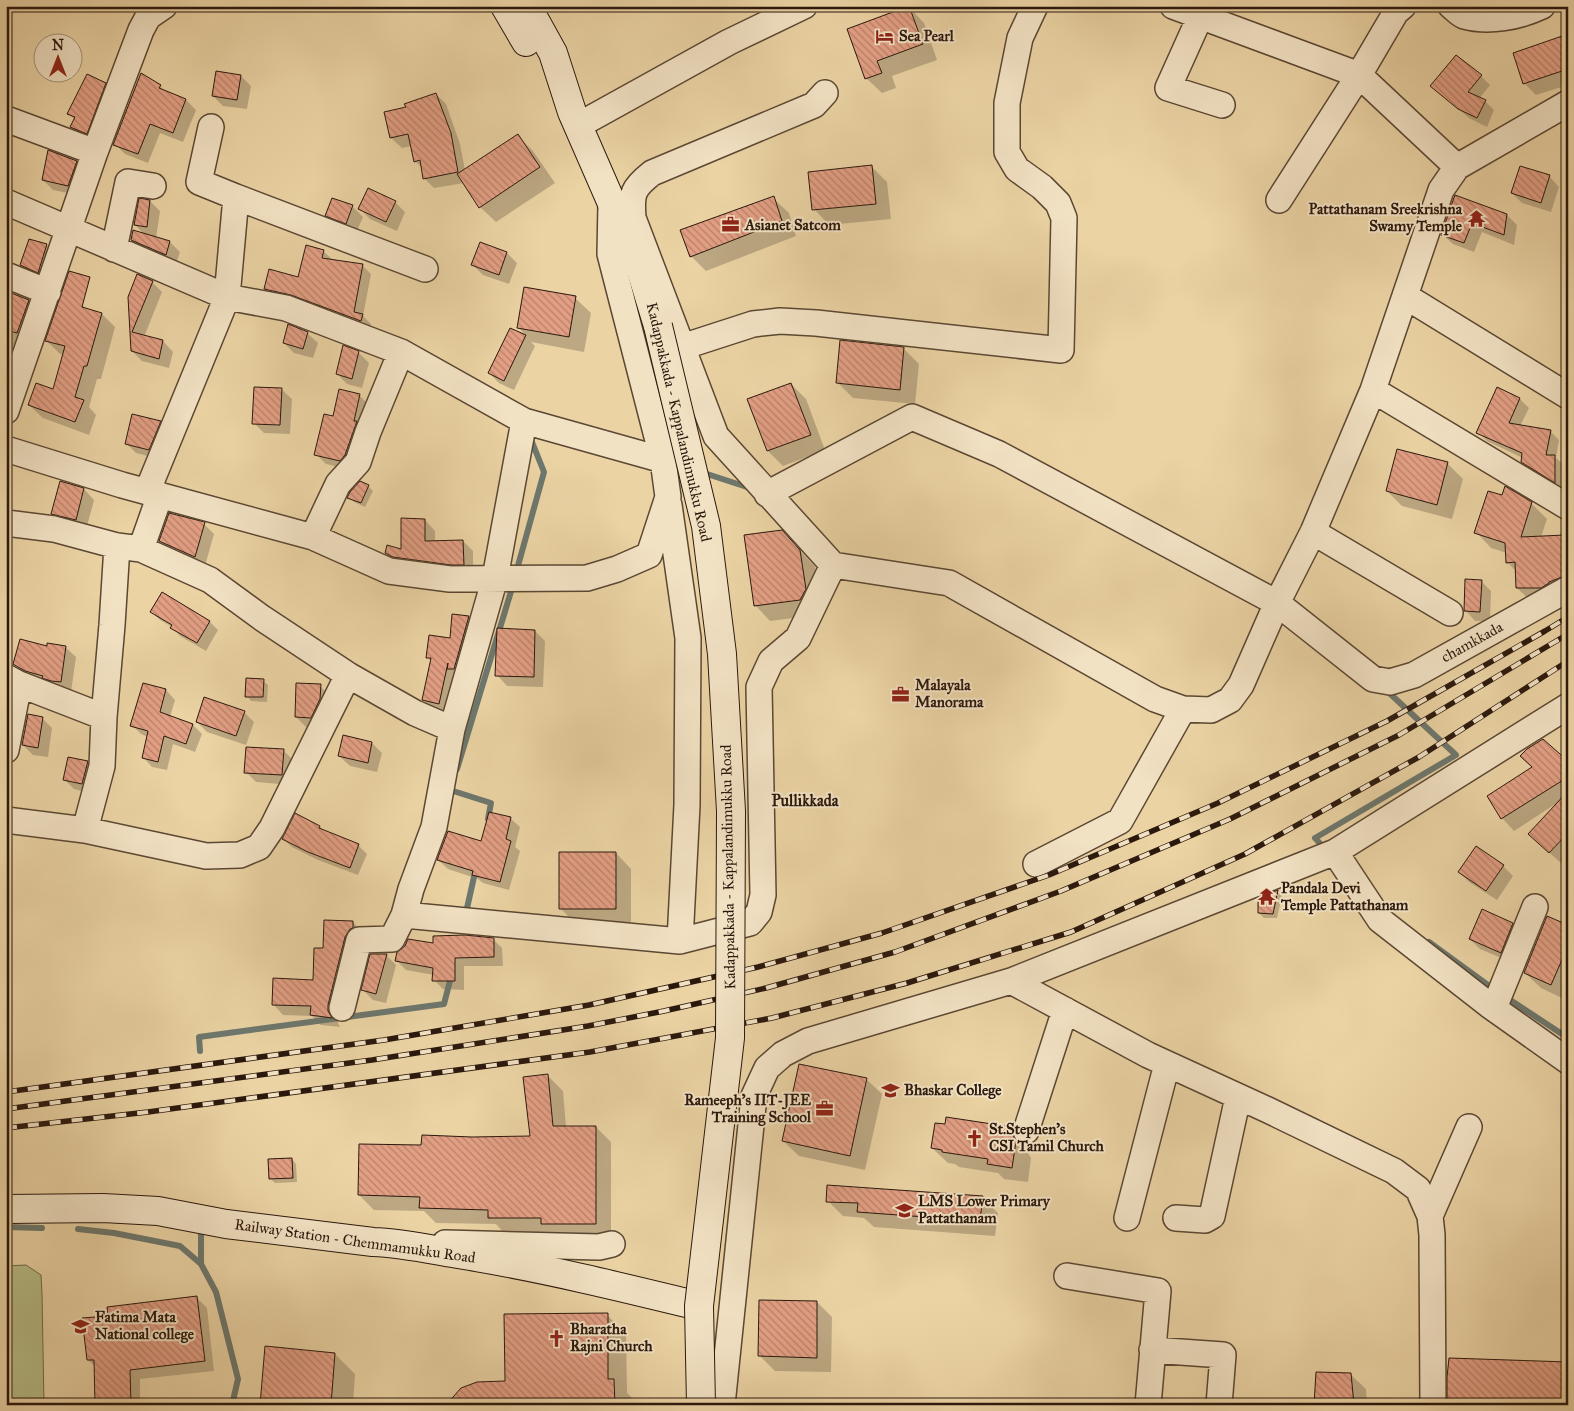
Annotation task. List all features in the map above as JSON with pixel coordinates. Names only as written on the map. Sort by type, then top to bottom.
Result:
[{"type":"main road","name":"Kadappakkada - Kappalandimukku Road","points":[[505,6],[538,63],[575,119],[617,193],[658,326],[706,526],[722,654],[730,811],[730,1038],[699,1306],[701,1405]]},
{"type":"main road","name":"Kadappakkada - Kappalandimukku Road","points":[[527,6],[553,53],[575,119]]},
{"type":"main road","name":"Railway Station - Chemmamukku Road","points":[[6,1209],[103,1208],[158,1211],[226,1224],[392,1243],[488,1259],[699,1306]]},
{"type":"street","points":[[6,411],[95,152],[142,30],[148,17],[164,6]]},
{"type":"street","points":[[575,119],[804,6]]},
{"type":"street","points":[[682,347],[753,324],[780,321],[816,323],[1061,350],[1064,218],[1058,202],[1042,187],[1017,169],[1007,152],[1007,103],[1012,76],[1020,38],[1036,6]]},
{"type":"street","points":[[1173,6],[1358,76],[1457,166]]},
{"type":"street","points":[[1279,200],[1358,76],[1396,12],[1403,6]]},
{"type":"street","points":[[1451,6],[1462,16],[1492,19],[1529,13],[1542,6]]},
{"type":"street","points":[[1200,16],[1168,88],[1222,105]]},
{"type":"street","points":[[617,193],[639,184],[652,172],[814,105],[825,93]]},
{"type":"street","points":[[617,193],[631,200],[633,218],[716,436],[833,565],[949,583],[1155,699],[1183,709],[1211,710],[1230,700],[1241,685],[1313,532],[1373,390],[1441,190],[1457,166],[1568,103]]},
{"type":"street","points":[[6,119],[95,152]]},
{"type":"street","points":[[211,127],[199,182],[425,269]]},
{"type":"street","points":[[114,249],[128,182],[153,186]]},
{"type":"street","points":[[617,193],[610,254],[663,460],[688,638],[687,805],[680,941]]},
{"type":"street","points":[[141,549],[154,494],[227,297],[236,197]]},
{"type":"street","points":[[6,202],[227,297],[286,308],[400,352],[524,421],[663,460]]},
{"type":"street","points":[[6,275],[48,292]]},
{"type":"street","points":[[1405,296],[1568,396]]},
{"type":"street","points":[[314,537],[338,484],[358,462],[400,352]]},
{"type":"street","points":[[1373,390],[1568,507]]},
{"type":"street","points":[[767,494],[912,417],[999,454],[1278,603]]},
{"type":"street","points":[[342,1008],[359,940],[392,939],[404,914],[434,827],[452,729],[495,578],[524,421]]},
{"type":"street","points":[[6,449],[154,494],[314,537],[389,571],[450,579],[587,578],[617,569],[649,555],[668,497]]},
{"type":"street","points":[[6,523],[54,529],[116,546],[141,549],[210,580],[262,618],[348,675],[415,713],[452,729]]},
{"type":"street","points":[[1313,532],[1450,613]]},
{"type":"street","points":[[85,830],[102,766],[116,546]]},
{"type":"street","points":[[404,914],[680,941],[750,923],[759,912],[763,895],[759,686],[770,661],[798,638],[833,565]]},
{"type":"street","name":"chamkkada","points":[[1278,603],[1373,679],[1390,682],[1414,675],[1568,589]]},
{"type":"street","points":[[6,820],[85,830],[206,856],[240,855],[259,847],[272,828],[348,675]]},
{"type":"street","points":[[6,750],[13,680],[104,717]]},
{"type":"street","points":[[722,1405],[754,1096],[767,1068],[783,1054],[808,1041],[1011,981],[1335,852],[1568,706]]},
{"type":"street","points":[[1036,864],[1120,821],[1183,709]]},
{"type":"street","points":[[1335,852],[1380,920],[1494,1008],[1568,1062]]},
{"type":"street","points":[[1494,1008],[1536,907]]},
{"type":"street","points":[[1011,981],[1166,1064],[1394,1171],[1418,1189],[1430,1216],[1432,1235],[1433,1405]]},
{"type":"street","points":[[1026,1131],[1065,1010]]},
{"type":"street","points":[[1127,1218],[1166,1064]]},
{"type":"street","points":[[1176,1218],[1205,1220],[1212,1216],[1238,1097]]},
{"type":"street","points":[[1430,1216],[1470,1127]]},
{"type":"street","points":[[392,1243],[598,1247],[612,1244]]},
{"type":"street","points":[[1067,1276],[1158,1291],[1148,1405]]},
{"type":"street","points":[[1152,1350],[1223,1355],[1219,1405]]},
{"type":"green space","points":[[26,1265],[41,1275],[44,1405],[6,1405],[6,1266]]},
{"type":"building","name":"Sea Pearl","points":[[909,6],[923,44],[877,61],[882,73],[865,79],[847,29]]},
{"type":"building","points":[[1568,34],[1568,69],[1523,84],[1513,53]]},
{"type":"building","points":[[1456,55],[1482,75],[1468,92],[1486,100],[1477,118],[1458,109],[1430,86]]},
{"type":"building","points":[[216,71],[241,75],[237,100],[212,96]]},
{"type":"building","points":[[141,73],[161,85],[159,88],[186,99],[173,133],[150,124],[138,154],[113,145]]},
{"type":"building","points":[[87,74],[106,83],[87,134],[70,127],[75,117],[67,114]]},
{"type":"building","points":[[436,93],[451,133],[458,172],[423,179],[420,160],[414,162],[408,134],[390,138],[384,112],[406,107],[404,104]]},
{"type":"building","points":[[518,134],[540,167],[479,208],[457,174]]},
{"type":"building","points":[[48,150],[77,161],[68,186],[42,180]]},
{"type":"building","points":[[872,165],[876,204],[812,210],[808,172]]},
{"type":"building","points":[[1520,166],[1550,175],[1541,203],[1511,193]]},
{"type":"building","points":[[368,188],[396,201],[386,222],[358,209]]},
{"type":"building","name":"Pattathanam Sreekrishna Swamy Temple","points":[[1455,195],[1507,214],[1504,235],[1472,223],[1464,243],[1441,235]]},
{"type":"building","name":"Asianet Satcom","points":[[774,196],[782,221],[690,257],[680,230]]},
{"type":"building","points":[[139,198],[150,200],[147,227],[134,225]]},
{"type":"building","points":[[332,198],[353,205],[346,224],[325,216]]},
{"type":"building","points":[[133,230],[170,241],[166,255],[131,240]]},
{"type":"building","points":[[29,239],[47,244],[38,273],[20,265]]},
{"type":"building","points":[[480,242],[507,252],[499,275],[471,265]]},
{"type":"building","points":[[306,245],[324,250],[322,258],[363,264],[354,312],[363,314],[361,321],[291,295],[264,289],[269,269],[298,277]]},
{"type":"building","points":[[69,271],[90,277],[82,307],[102,313],[87,366],[84,366],[75,397],[84,400],[75,422],[28,405],[36,383],[53,389],[65,346],[45,341]]},
{"type":"building","points":[[137,274],[153,281],[132,332],[163,340],[159,359],[131,351],[128,297]]},
{"type":"building","points":[[524,287],[576,296],[569,337],[517,328]]},
{"type":"building","points":[[6,291],[29,300],[17,333],[6,330]]},
{"type":"building","points":[[288,324],[308,332],[303,349],[283,343]]},
{"type":"building","points":[[510,328],[526,335],[504,381],[488,373]]},
{"type":"building","points":[[840,340],[904,347],[900,390],[836,383]]},
{"type":"building","points":[[343,345],[359,351],[352,379],[336,374]]},
{"type":"building","points":[[791,383],[811,435],[767,451],[747,399]]},
{"type":"building","points":[[254,387],[282,388],[280,425],[252,424]]},
{"type":"building","points":[[1497,387],[1520,398],[1509,423],[1551,430],[1546,455],[1555,455],[1555,483],[1521,462],[1522,453],[1476,433]]},
{"type":"building","points":[[339,389],[360,394],[354,421],[357,421],[345,455],[340,461],[314,455],[324,414],[333,416]]},
{"type":"building","points":[[132,414],[161,421],[149,450],[125,444]]},
{"type":"building","points":[[1397,449],[1448,462],[1437,505],[1386,491]]},
{"type":"building","points":[[60,481],[84,488],[76,520],[51,514]]},
{"type":"building","points":[[360,481],[369,485],[361,503],[347,498]]},
{"type":"building","points":[[1505,486],[1532,502],[1521,537],[1565,535],[1567,575],[1549,582],[1541,588],[1516,588],[1515,562],[1506,563],[1505,543],[1474,533],[1488,491],[1502,495]]},
{"type":"building","points":[[169,513],[205,522],[195,557],[159,541]]},
{"type":"building","points":[[401,518],[425,519],[425,541],[463,540],[464,565],[393,557],[385,553],[387,545],[401,549]]},
{"type":"building","points":[[782,530],[800,550],[806,589],[800,600],[754,606],[744,535]]},
{"type":"building","points":[[1465,579],[1482,580],[1480,612],[1464,611]]},
{"type":"building","points":[[162,592],[210,621],[197,643],[170,628],[172,625],[150,612]]},
{"type":"building","points":[[452,614],[469,616],[454,669],[447,669],[448,663],[439,704],[422,700],[431,658],[426,658],[429,635],[450,638]]},
{"type":"building","points":[[497,628],[535,630],[534,677],[495,676]]},
{"type":"building","points":[[20,639],[47,646],[47,643],[66,646],[61,682],[42,678],[43,676],[25,671],[13,664]]},
{"type":"building","points":[[246,678],[264,679],[263,697],[245,697]]},
{"type":"building","points":[[143,683],[166,689],[160,712],[193,724],[186,744],[164,736],[158,762],[142,758],[148,731],[130,726]]},
{"type":"building","points":[[296,683],[321,684],[320,699],[311,718],[295,717]]},
{"type":"building","points":[[204,697],[245,711],[236,736],[196,722]]},
{"type":"building","points":[[28,714],[43,717],[38,748],[22,745]]},
{"type":"building","points":[[343,735],[372,742],[368,763],[338,756]]},
{"type":"building","points":[[1543,739],[1568,761],[1568,777],[1501,819],[1487,796],[1532,767],[1520,756]]},
{"type":"building","points":[[246,747],[284,749],[282,775],[244,773]]},
{"type":"building","points":[[68,757],[88,761],[82,784],[63,780]]},
{"type":"building","points":[[1568,791],[1568,833],[1549,853],[1528,834]]},
{"type":"building","points":[[489,812],[511,817],[506,839],[511,841],[500,882],[472,875],[473,871],[437,860],[448,831],[481,841]]},
{"type":"building","points":[[295,813],[320,826],[319,828],[359,844],[350,868],[308,852],[282,839]]},
{"type":"building","points":[[1476,846],[1504,865],[1486,891],[1458,872]]},
{"type":"building","points":[[559,852],[616,852],[616,909],[559,909]]},
{"type":"building","name":"Pandala Devi Temple Pattathanam","points":[[1278,890],[1273,914],[1258,913],[1258,898]]},
{"type":"building","points":[[1482,909],[1513,923],[1501,953],[1469,939]]},
{"type":"building","points":[[1547,916],[1568,925],[1568,946],[1551,985],[1524,973]]},
{"type":"building","points":[[324,920],[353,921],[353,928],[350,929],[345,937],[328,1005],[328,1011],[332,1018],[310,1015],[311,1006],[272,1005],[273,978],[313,980],[314,948],[323,948]]},
{"type":"building","points":[[465,935],[494,938],[494,957],[455,958],[455,981],[432,981],[433,968],[395,961],[397,952],[405,946],[408,939],[433,943],[433,936]]},
{"type":"building","points":[[370,954],[387,954],[376,994],[361,990]]},
{"type":"building","name":"Rameeph's IIT-JEE Training School","points":[[799,1064],[867,1078],[850,1156],[782,1141]]},
{"type":"building","points":[[548,1074],[553,1126],[596,1126],[596,1224],[541,1224],[541,1218],[488,1218],[488,1210],[419,1208],[420,1197],[358,1195],[359,1144],[421,1145],[422,1135],[472,1137],[530,1136],[523,1077]]},
{"type":"building","name":"St.Stephen's CSI Tamil Church","points":[[946,1117],[1012,1127],[1012,1134],[1016,1141],[1012,1168],[987,1164],[988,1159],[942,1152],[942,1150],[931,1148],[935,1123],[945,1124]]},
{"type":"building","points":[[292,1158],[293,1178],[269,1179],[268,1159]]},
{"type":"building","name":"LMS Lower Primary Pattathanam","points":[[827,1185],[983,1196],[980,1221],[857,1212],[858,1203],[826,1202]]},
{"type":"building","points":[[197,1296],[205,1361],[130,1370],[131,1405],[95,1405],[94,1360],[87,1360],[82,1318],[108,1316],[107,1307]]},
{"type":"building","points":[[759,1300],[817,1301],[817,1358],[758,1356]]},
{"type":"building","points":[[608,1313],[608,1379],[614,1379],[615,1405],[446,1405],[461,1388],[477,1382],[505,1381],[504,1314]]},
{"type":"building","points":[[265,1346],[335,1353],[331,1405],[260,1405]]},
{"type":"building","points":[[1449,1358],[1568,1362],[1568,1405],[1447,1405]]},
{"type":"building","points":[[1316,1372],[1351,1373],[1354,1405],[1314,1405]]},
{"type":"waterway","points":[[516,573],[544,472],[530,437]]},
{"type":"waterway","points":[[701,472],[753,489]]},
{"type":"waterway","points":[[457,769],[513,585]]},
{"type":"waterway","points":[[1325,849],[1315,838],[1456,755],[1386,690]]},
{"type":"waterway","points":[[451,786],[450,790],[491,803],[488,819]]},
{"type":"waterway","points":[[465,917],[476,868]]},
{"type":"waterway","points":[[1429,942],[1496,991]]},
{"type":"waterway","points":[[200,1051],[199,1037],[444,1004],[452,973]]},
{"type":"waterway","points":[[1504,996],[1568,1038]]},
{"type":"waterway","points":[[6,1227],[42,1228]]},
{"type":"waterway","points":[[78,1229],[114,1233],[180,1246],[201,1264],[216,1292],[238,1379],[232,1405]]},
{"type":"waterway","points":[[201,1231],[201,1264]]},
{"type":"railway","points":[[6,1092],[384,1040],[589,1005],[758,967],[882,933],[1049,875],[1218,803],[1387,721],[1568,617]]},
{"type":"railway","points":[[6,1109],[372,1060],[588,1026],[766,988],[895,952],[1061,891],[1230,819],[1399,735],[1568,634]]},
{"type":"railway","points":[[6,1128],[148,1112],[590,1052],[772,1018],[907,983],[1071,932],[1245,854],[1419,757],[1568,661]]},
{"type":"place","name":"Sea Pearl","points":[[885,36]]},
{"type":"place","name":"Pattathanam Sreekrishna Swamy Temple","points":[[1476,218]]},
{"type":"place","name":"Asianet Satcom","points":[[731,225]]},
{"type":"place","name":"Malayala Manorama","points":[[901,694]]},
{"type":"place","name":"Pandala Devi Temple Pattathanam","points":[[1267,897]]},
{"type":"place","name":"Bhaskar College","points":[[890,1090]]},
{"type":"place","name":"Rameeph's IIT-JEE Training School","points":[[825,1109]]},
{"type":"place","name":"St.Stephen's CSI Tamil Church","points":[[975,1138]]},
{"type":"place","name":"LMS Lower Primary Pattathanam","points":[[904,1210]]},
{"type":"place","name":"Fatima Mata National college","points":[[81,1326]]},
{"type":"place","name":"Bharatha Rajni Church","points":[[556,1338]]},
{"type":"district","name":"Pullikkada","points":[[805,800]]}]
